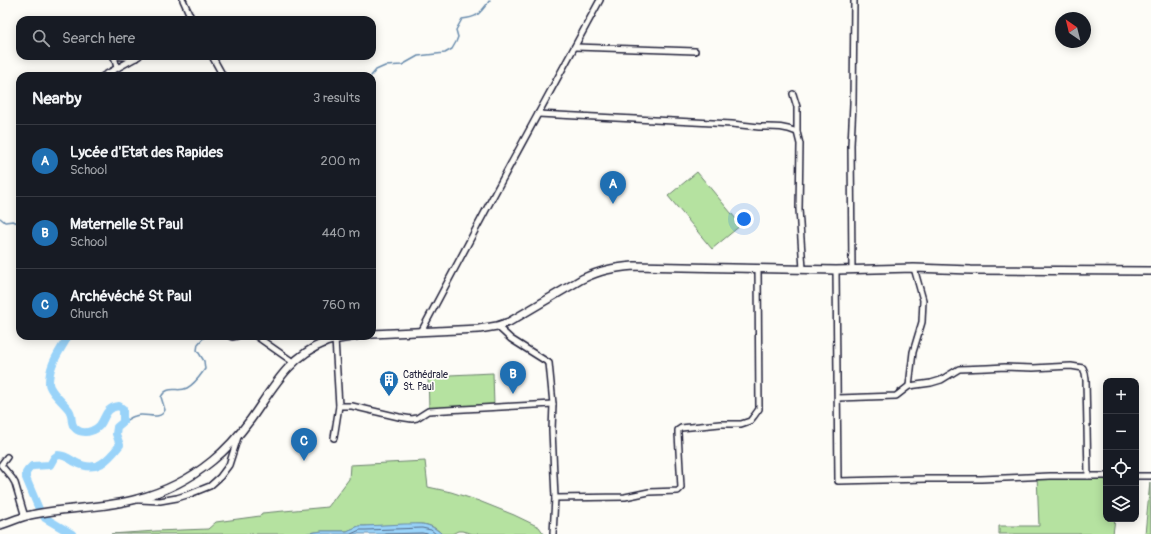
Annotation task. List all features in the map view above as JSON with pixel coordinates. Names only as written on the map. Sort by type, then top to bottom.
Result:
[{"type":"main road","points":[[376,334],[479,329],[497,326],[509,322],[582,279],[604,270],[634,266],[836,270],[914,268],[970,270],[1151,271]]},
{"type":"main road","points":[[0,525],[26,516],[135,500],[175,485],[195,474],[227,448],[252,418],[284,371],[293,362],[306,352],[335,340]]},
{"type":"street","points":[[183,0],[190,16]]},
{"type":"street","points":[[421,332],[494,193],[600,0]]},
{"type":"street","points":[[852,270],[851,145],[854,0]]},
{"type":"street","points":[[575,47],[695,50]]},
{"type":"street","points":[[114,60],[117,68]]},
{"type":"street","points":[[110,72],[132,60]]},
{"type":"street","points":[[214,60],[221,72]]},
{"type":"street","points":[[793,94],[797,107],[797,132],[800,144],[798,209],[803,269]]},
{"type":"street","points":[[538,114],[732,124],[758,127],[775,126],[788,128],[797,132]]},
{"type":"street","points":[[555,498],[625,497],[649,492],[678,490],[681,488],[681,483],[678,430],[681,428],[715,424],[741,424],[750,420],[754,416],[759,409],[758,268]]},
{"type":"street","points":[[909,386],[913,352],[922,322],[923,300],[914,268]]},
{"type":"street","points":[[836,270],[838,481],[1103,476]]},
{"type":"street","points":[[497,326],[511,339],[549,363],[553,404],[552,430],[555,498],[553,534]]},
{"type":"street","points":[[262,340],[293,362]]},
{"type":"street","points":[[334,438],[340,406],[335,340]]},
{"type":"street","points":[[838,398],[896,396],[909,386],[941,380],[959,369],[1072,366],[1082,368],[1085,372],[1086,380],[1088,476]]},
{"type":"street","points":[[340,406],[352,406],[412,419],[417,418],[428,411],[553,404]]},
{"type":"street","points":[[135,500],[160,501],[190,494],[210,486],[220,477],[229,465],[238,435]]},
{"type":"street","points":[[7,457],[1,465],[15,483],[26,516]]},
{"type":"street","points":[[1139,476],[1151,476]]},
{"type":"green space","points":[[697,172],[741,225],[712,249],[668,196]]},
{"type":"green space","points":[[493,373],[494,406],[429,409],[428,376]]},
{"type":"green space","points":[[425,461],[428,487],[451,492],[479,501],[514,515],[539,527],[544,534],[473,534],[458,531],[452,534],[442,534],[433,527],[422,524],[359,526],[347,531],[322,531],[303,534],[111,534],[208,529],[216,522],[260,516],[262,513],[328,507],[349,479],[350,465]]},
{"type":"green space","points":[[1103,474],[1103,522],[1115,522],[1113,534],[999,534],[999,526],[1039,526],[1037,475]]},
{"type":"green space","points":[[1150,482],[1151,534],[1145,534]]},
{"type":"water","points":[[420,524],[433,527],[442,534],[303,534],[322,531],[347,531],[359,526]]},
{"type":"waterway","points":[[374,72],[385,66],[402,65],[418,56],[445,53],[452,49],[458,37],[456,30],[462,19],[479,14],[490,0]]},
{"type":"waterway","points":[[0,218],[5,222],[13,221],[16,222]]},
{"type":"waterway","points":[[66,340],[52,365],[49,383],[51,390],[70,412],[74,427],[82,432],[91,431],[100,425],[106,413],[113,407],[119,406],[123,409],[123,422],[117,427],[116,434],[120,445],[111,456],[101,464],[90,467],[75,462],[65,456],[58,455],[54,458],[50,465],[32,466],[26,473],[26,478],[39,509],[45,518],[72,534]]},
{"type":"waterway","points":[[123,422],[139,415],[156,416],[162,414],[165,410],[161,397],[164,393],[170,390],[184,389],[195,382],[205,369],[204,361],[197,350],[198,344],[202,340]]},
{"type":"place","name":"Lycée d'Etat des Rapides","points":[[613,204]]},
{"type":"place","name":"Maternelle St Paul","points":[[513,394]]},
{"type":"place","name":"Cathédrale St. Paul","points":[[389,397]]},
{"type":"place","name":"Archévéché St Paul","points":[[304,461]]}]
